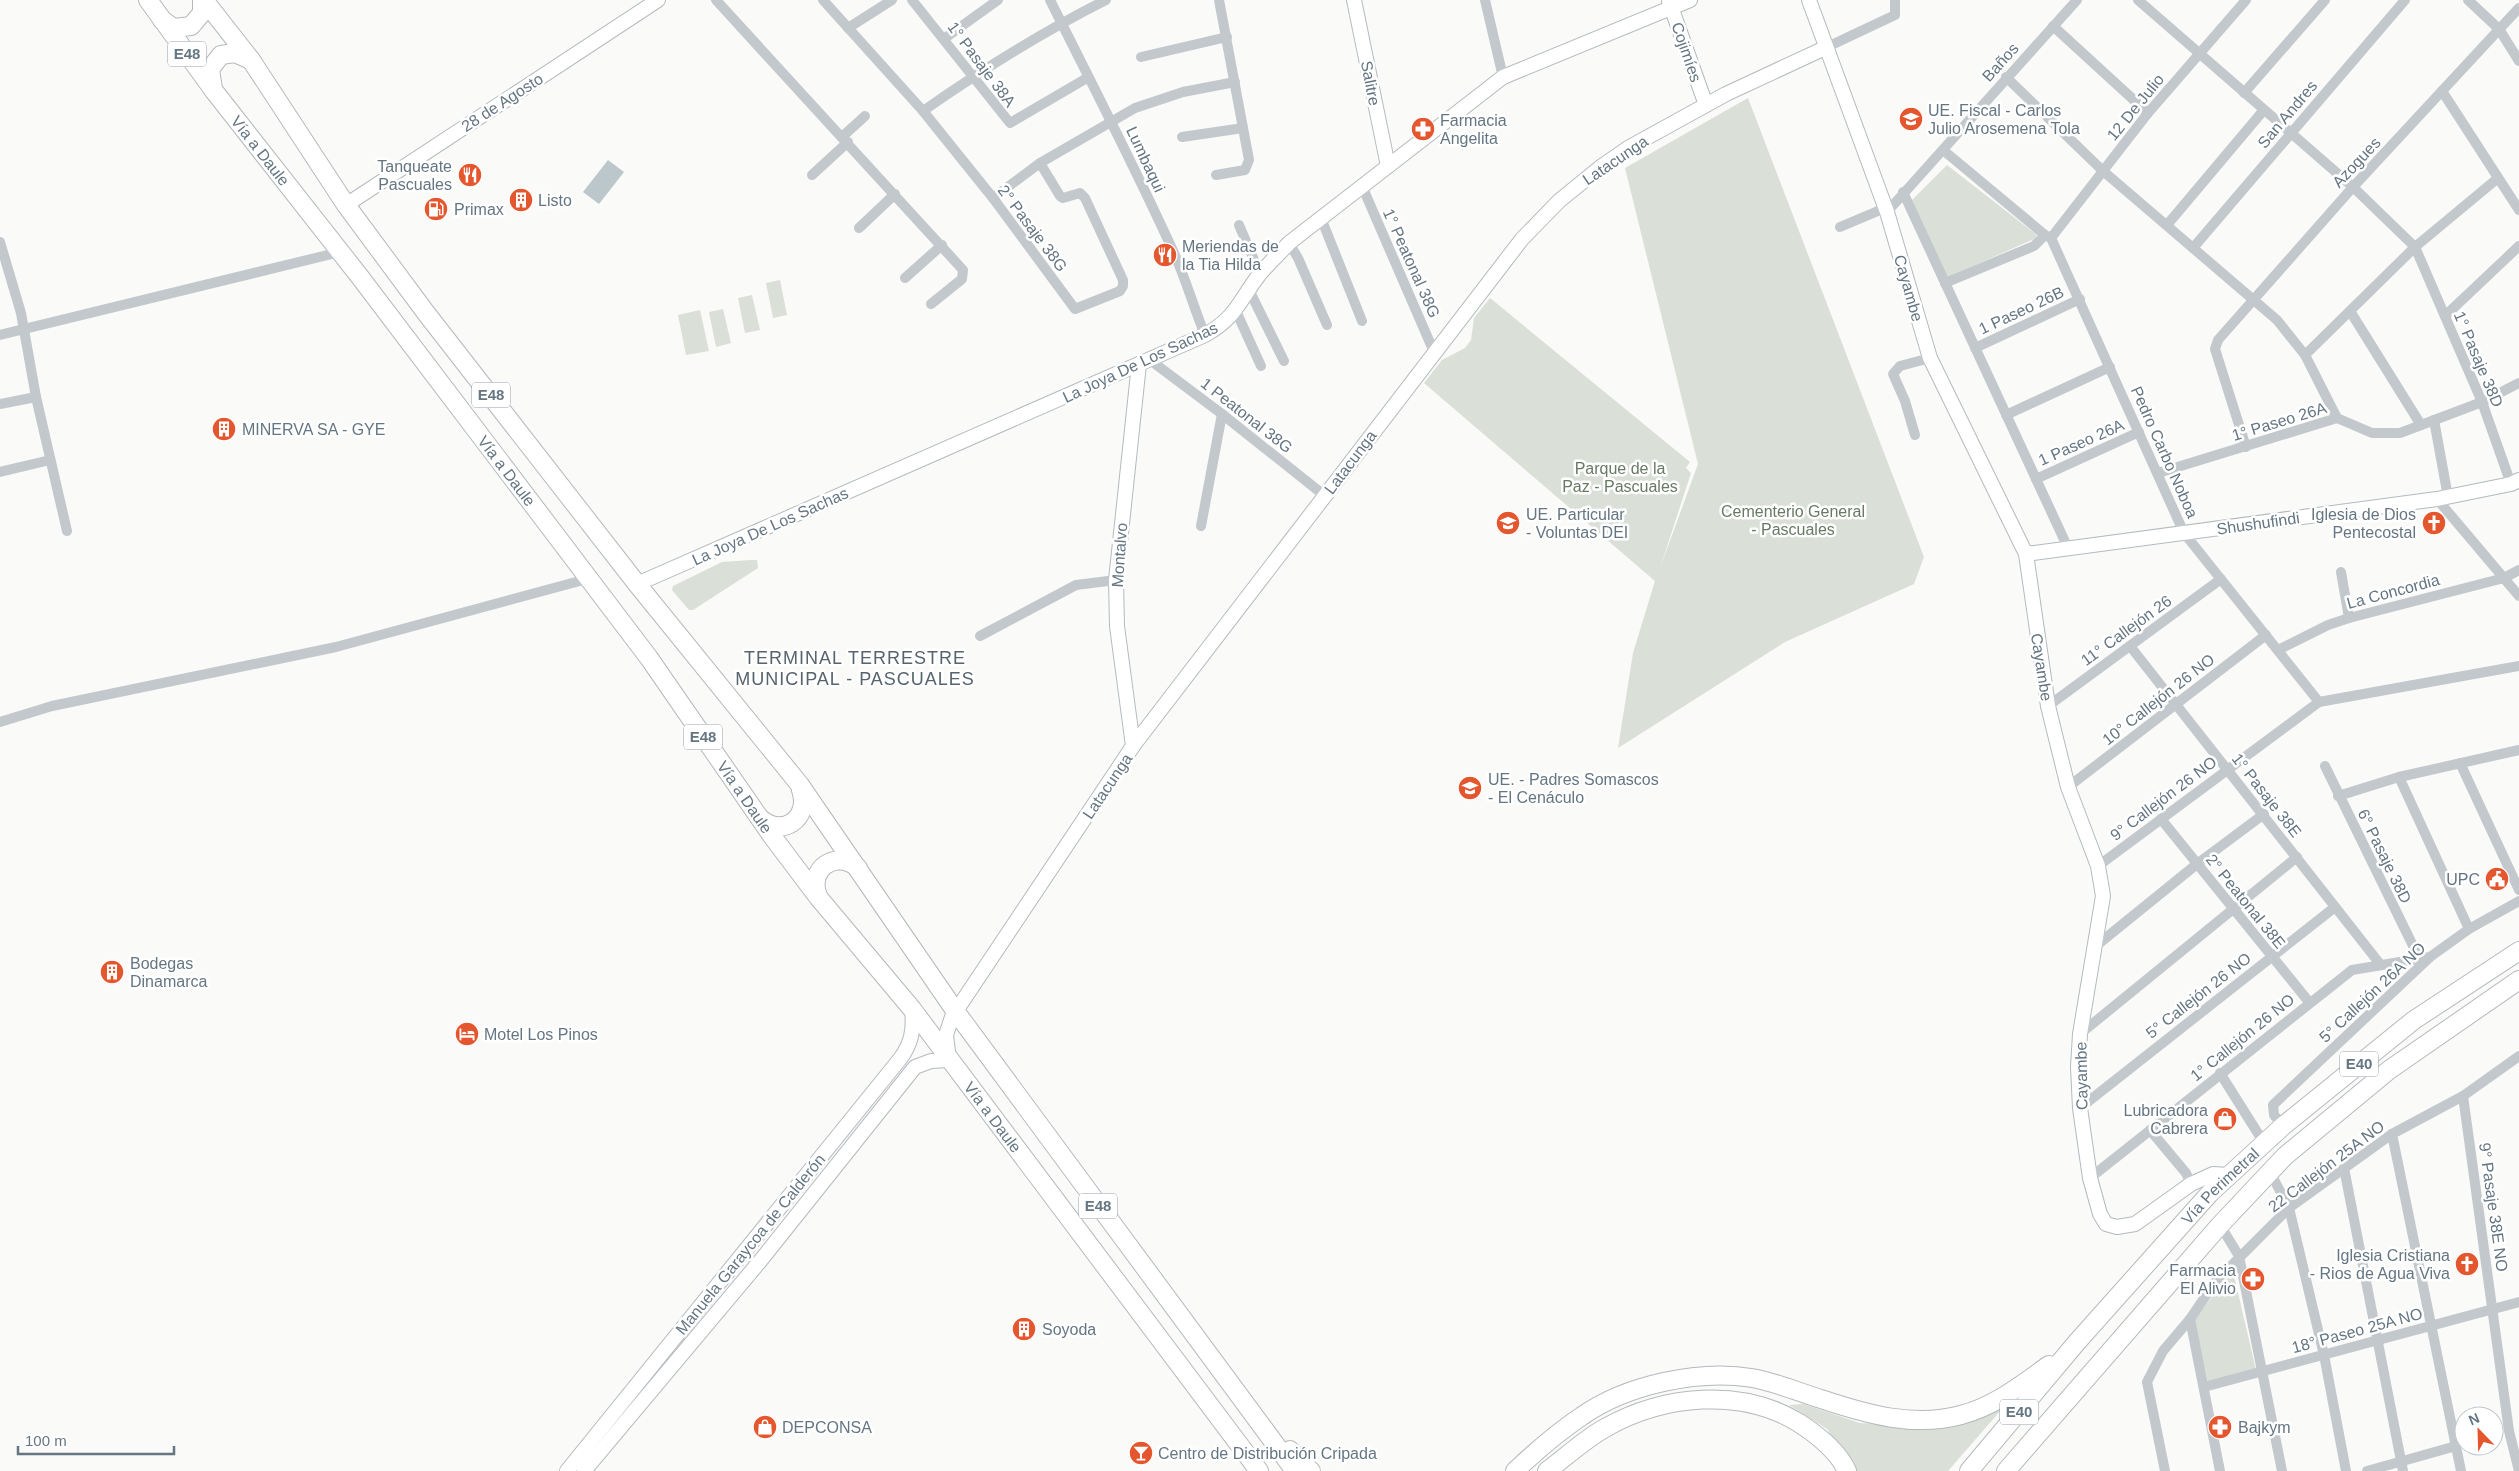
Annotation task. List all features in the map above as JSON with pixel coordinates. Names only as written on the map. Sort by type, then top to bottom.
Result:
[{"type":"highway","name":"Vía a Daule","points":[[148,0],[214,91],[340,252],[649,658],[754,811],[818,897],[912,1009],[1259,1471]]},
{"type":"highway","name":"Vía a Daule","points":[[203,0],[252,60],[346,205],[426,313],[637,584],[800,786],[956,1012],[1295,1471]]},
{"type":"highway","points":[[160,18],[174,28],[191,26],[202,13],[203,0]]},
{"type":"highway","points":[[214,91],[210,68],[221,55],[235,53],[252,60]]},
{"type":"highway","points":[[754,811],[772,825],[783,826],[793,822],[801,814],[804,803],[800,786]]},
{"type":"highway","points":[[818,897],[815,890],[816,876],[825,864],[839,860],[846,861],[858,868]]},
{"type":"highway","name":"Vía Perimetral","points":[[1969,1471],[2068,1352],[2210,1193],[2229,1175],[2283,1126],[2414,1020],[2519,951]]},
{"type":"highway","name":"Vía Perimetral","points":[[2006,1471],[2220,1225],[2285,1156],[2389,1070],[2519,980]]},
{"type":"highway","points":[[1515,1471],[1583,1415],[1625,1394],[1670,1381],[1704,1375],[1752,1378],[1853,1410],[1896,1420],[1939,1418],[1960,1416],[1994,1403],[2068,1352]]},
{"type":"highway","points":[[1241,1399],[1311,1471]]},
{"type":"highway","points":[[1547,1471],[1604,1428],[1633,1414],[1661,1405],[1702,1400],[1736,1400],[1766,1407],[1791,1419],[1818,1436],[1847,1471]]},
{"type":"street","name":"28 de Agosto","points":[[346,205],[658,0]]},
{"type":"street","points":[[716,0],[845,139],[964,273],[962,279],[932,304]]},
{"type":"street","name":"2° Pasaje 38G","points":[[823,0],[923,111],[993,198],[1075,309],[1120,291],[1123,286],[1123,280],[1085,198],[1080,193],[1063,198],[1060,196],[1040,163]]},
{"type":"street","points":[[848,28],[892,0]]},
{"type":"street","name":"1° Pasaje 38A","points":[[912,0],[945,38],[1010,123],[1087,78]]},
{"type":"street","points":[[945,38],[998,0]]},
{"type":"street","name":"Lumbaqui","points":[[1050,0],[1087,78],[1112,121],[1175,255],[1204,336]]},
{"type":"street","points":[[923,111],[973,76],[1061,23],[1106,0]]},
{"type":"street","points":[[1216,175],[1239,172],[1245,170],[1248,165],[1235,82],[1219,0]]},
{"type":"street","name":"Salitre","points":[[1354,0],[1388,166]]},
{"type":"street","points":[[1485,0],[1503,77]]},
{"type":"street","name":"La Joya De Los Sachas","points":[[637,584],[1204,336],[1222,326],[1236,311],[1260,274],[1289,243],[1503,77],[1670,4],[1690,0]]},
{"type":"street","name":"Cayambe","points":[[1809,0],[1825,48],[1886,210],[1930,358],[2026,554],[2048,706],[2068,787],[2098,866],[2103,896],[2097,945],[2080,1034],[2078,1067],[2080,1108],[2090,1178],[2100,1214],[2106,1224],[2117,1227],[2135,1224],[2192,1184],[2213,1174],[2229,1175]]},
{"type":"street","name":"Baños","points":[[1886,210],[1943,150],[2006,77],[2077,0]]},
{"type":"street","points":[[2138,0],[2263,111],[2353,187],[2415,247]]},
{"type":"street","name":"12 De Julio","points":[[1945,283],[2039,244],[2048,236],[2103,171],[2148,113],[2246,0]]},
{"type":"street","points":[[2244,93],[2325,0]]},
{"type":"street","name":"San Andres","points":[[2193,248],[2405,0]]},
{"type":"street","points":[[2468,0],[2500,29],[2519,61]]},
{"type":"street","name":"Cojimíes","points":[[1670,4],[1706,105]]},
{"type":"street","name":"Latacunga","points":[[949,1060],[946,1035],[956,1012],[1133,746],[1277,561],[1434,352],[1522,239],[1559,201],[1602,166],[1628,148],[1706,105],[1895,15],[1896,4]]},
{"type":"street","name":"Azogues","points":[[2246,447],[2215,349],[2218,340],[2353,187],[2519,8]]},
{"type":"street","points":[[2054,26],[2148,113]]},
{"type":"street","points":[[1141,57],[1227,37]]},
{"type":"street","points":[[2006,77],[2103,171],[2277,320],[2306,355],[2337,418]]},
{"type":"street","points":[[993,198],[1040,163],[1135,108],[1184,92],[1235,82]]},
{"type":"street","points":[[2442,91],[2519,210]]},
{"type":"street","points":[[2167,225],[2263,111]]},
{"type":"street","points":[[812,175],[866,116]]},
{"type":"street","points":[[1182,137],[1243,128]]},
{"type":"street","name":"Pedro Carbo Noboa","points":[[1943,150],[2048,236],[2080,299],[2184,533],[2319,702]]},
{"type":"street","points":[[2306,355],[2415,247],[2498,178]]},
{"type":"street","name":"1° Peatonal 38G","points":[[1362,186],[1434,352]]},
{"type":"street","points":[[1903,192],[2068,548]]},
{"type":"street","points":[[859,228],[894,194]]},
{"type":"street","points":[[1840,227],[1886,210]]},
{"type":"street","points":[[1321,218],[1362,321]]},
{"type":"street","points":[[1239,225],[1260,274]]},
{"type":"street","points":[[0,242],[21,313],[36,397],[66,531]]},
{"type":"street","points":[[1289,243],[1298,258],[1327,325]]},
{"type":"street","points":[[905,278],[942,246]]},
{"type":"street","points":[[2445,316],[2519,246]]},
{"type":"street","name":"1° Pasaje 38D","points":[[2415,247],[2515,482]]},
{"type":"street","points":[[0,335],[340,252]]},
{"type":"street","points":[[1249,290],[1284,361]]},
{"type":"street","name":"1 Paseo 26B","points":[[1975,348],[2080,299]]},
{"type":"street","points":[[1236,311],[1262,366]]},
{"type":"street","points":[[2350,311],[2420,425]]},
{"type":"street","points":[[1915,435],[1905,401],[1893,374],[1900,366],[1930,358]]},
{"type":"street","name":"1 Peatonal 38G","points":[[1144,362],[1222,414],[1325,496]]},
{"type":"street","name":"Montalvo","points":[[1133,746],[1117,626],[1116,580],[1144,362]]},
{"type":"street","points":[[2006,415],[2110,367]]},
{"type":"street","name":"1° Paseo 26A","points":[[2158,473],[2337,418],[2372,434],[2400,433],[2482,402],[2519,382]]},
{"type":"street","points":[[0,404],[36,397]]},
{"type":"street","points":[[1201,526],[1222,414]]},
{"type":"street","points":[[2434,420],[2442,498],[2519,596]]},
{"type":"street","name":"1 Paseo 26A","points":[[2036,479],[2139,432]]},
{"type":"street","points":[[0,472],[50,460]]},
{"type":"street","name":"Shushufindi","points":[[2026,554],[2442,498],[2515,482]]},
{"type":"street","name":"La Concordia","points":[[2278,650],[2328,625],[2349,618],[2504,578],[2519,570]]},
{"type":"street","points":[[2341,572],[2349,618]]},
{"type":"street","points":[[0,722],[52,706],[336,647],[588,579]]},
{"type":"street","name":"11° Callejón 26","points":[[2048,706],[2221,579]]},
{"type":"street","points":[[980,636],[1076,585],[1116,580]]},
{"type":"street","name":"10° Callejón 26 NO","points":[[2068,787],[2266,635]]},
{"type":"street","name":"1° Pasaje 38E","points":[[2130,646],[2264,814],[2380,964]]},
{"type":"street","points":[[2319,702],[2519,666]]},
{"type":"street","name":"9° Callejón 26 NO","points":[[2098,866],[2319,702]]},
{"type":"street","points":[[2338,796],[2399,777],[2460,762],[2518,753]]},
{"type":"street","points":[[2460,762],[2519,890]]},
{"type":"street","name":"6° Pasaje 38D","points":[[2325,766],[2418,958]]},
{"type":"street","points":[[2399,777],[2469,929]]},
{"type":"street","points":[[2097,945],[2197,864],[2264,814]]},
{"type":"street","name":"2° Peatonal 38E","points":[[2161,818],[2309,1002]]},
{"type":"street","points":[[2080,1034],[2297,857]]},
{"type":"street","name":"5° Callejón 26A NO","points":[[2283,1126],[2274,1115],[2274,1105],[2430,957],[2469,929],[2519,901]]},
{"type":"street","name":"5° Callejón 26 NO","points":[[2080,1108],[2335,906]]},
{"type":"street","name":"1° Callejón 26 NO","points":[[2090,1178],[2309,1002],[2352,970],[2430,957]]},
{"type":"street","name":"Manuela Garaycoa de Calderón","points":[[567,1471],[904,1054],[912,1036],[912,1009]]},
{"type":"street","points":[[2518,1056],[2519,1069]]},
{"type":"street","name":"22 Callejón 25A NO","points":[[2165,1471],[2147,1382],[2163,1351],[2190,1318],[2215,1282],[2289,1208],[2392,1134],[2463,1096],[2518,1056]]},
{"type":"street","name":"Manuela Garaycoa de Calderón","points":[[584,1471],[761,1260],[915,1067],[930,1061],[949,1060]]},
{"type":"street","points":[[2220,1074],[2264,1143]]},
{"type":"street","name":"9° Pasaje 38E NO","points":[[2463,1096],[2509,1431],[2519,1471]]},
{"type":"street","points":[[2150,1130],[2186,1173],[2192,1184]]},
{"type":"street","points":[[2392,1134],[2454,1436]]},
{"type":"street","points":[[2344,1168],[2402,1466]]},
{"type":"street","points":[[2270,1172],[2289,1208],[2324,1355],[2346,1471]]},
{"type":"street","points":[[2220,1225],[2240,1256],[2282,1471]]},
{"type":"street","points":[[747,1248],[761,1260]]},
{"type":"street","name":"18° Paseo 25A NO","points":[[2204,1387],[2519,1302]]},
{"type":"street","points":[[2190,1318],[2220,1471]]},
{"type":"street","points":[[2367,1471],[2402,1466],[2454,1447]]},
{"type":"street","points":[[2458,1456],[2462,1471]]},
{"type":"green space","name":"Cementerio General - Pascuales","points":[[1748,98],[1924,557],[1914,584],[1785,642],[1618,748],[1633,653],[1655,581],[1424,383],[1442,360],[1465,348],[1471,340],[1474,318],[1490,298],[1690,462],[1686,468],[1691,473],[1660,568],[1698,464],[1625,168]]},
{"type":"green space","points":[[1947,165],[2037,235],[2034,239],[1946,278],[1912,200]]},
{"type":"green space","points":[[780,280],[787,315],[773,318],[766,283]]},
{"type":"green space","points":[[752,295],[760,330],[745,333],[738,298]]},
{"type":"green space","points":[[723,309],[731,343],[716,347],[709,312]]},
{"type":"green space","points":[[700,310],[709,351],[686,355],[678,315]]},
{"type":"green space","points":[[757,560],[758,568],[693,610],[689,610],[672,590],[673,586],[722,562]]},
{"type":"green space","points":[[2233,1271],[2256,1370],[2208,1383],[2194,1319]]},
{"type":"green space","points":[[1803,1404],[1860,1423],[1941,1427],[2001,1410],[1948,1471],[1855,1471],[1827,1429],[1789,1405]]},
{"type":"shaded area","points":[[608,160],[624,172],[599,204],[583,192]]},
{"type":"place","name":"UE. Fiscal - Carlos Julio Arosemena Tola","points":[[1911,119]]},
{"type":"place","name":"Farmacia Angelita","points":[[1423,129]]},
{"type":"place","name":"Tanqueate Pascuales","points":[[470,175]]},
{"type":"place","name":"Listo","points":[[521,200]]},
{"type":"place","name":"Primax","points":[[436,209]]},
{"type":"place","name":"Meriendas de la Tia Hilda","points":[[1165,255]]},
{"type":"place","name":"MINERVA SA - GYE","points":[[224,429]]},
{"type":"place","name":"UE. Particular - Voluntas DEI","points":[[1508,523]]},
{"type":"place","name":"Iglesia de Dios Pentecostal","points":[[2434,523]]},
{"type":"place","name":"UE. - Padres Somascos - El Cenáculo","points":[[1470,788]]},
{"type":"place","name":"UPC","points":[[2497,879]]},
{"type":"place","name":"Bodegas Dinamarca","points":[[112,972]]},
{"type":"place","name":"Motel Los Pinos","points":[[467,1034]]},
{"type":"place","name":"Lubricadora Cabrera","points":[[2225,1119]]},
{"type":"place","name":"Iglesia Cristiana - Rios de Agua Viva","points":[[2467,1264]]},
{"type":"place","name":"Farmacia El Alivio","points":[[2253,1279]]},
{"type":"place","name":"Soyoda","points":[[1024,1329]]},
{"type":"place","name":"DEPCONSA","points":[[765,1427]]},
{"type":"place","name":"Bajkym","points":[[2220,1427]]},
{"type":"place","name":"Centro de Distribución Cripada","points":[[1141,1453]]},
{"type":"district","name":"TERMINAL TERRESTRE MUNICIPAL - PASCUALES","points":[[855,668]]},
{"type":"park label","name":"Parque de la Paz - Pascuales","points":[[1620,477]]}]
